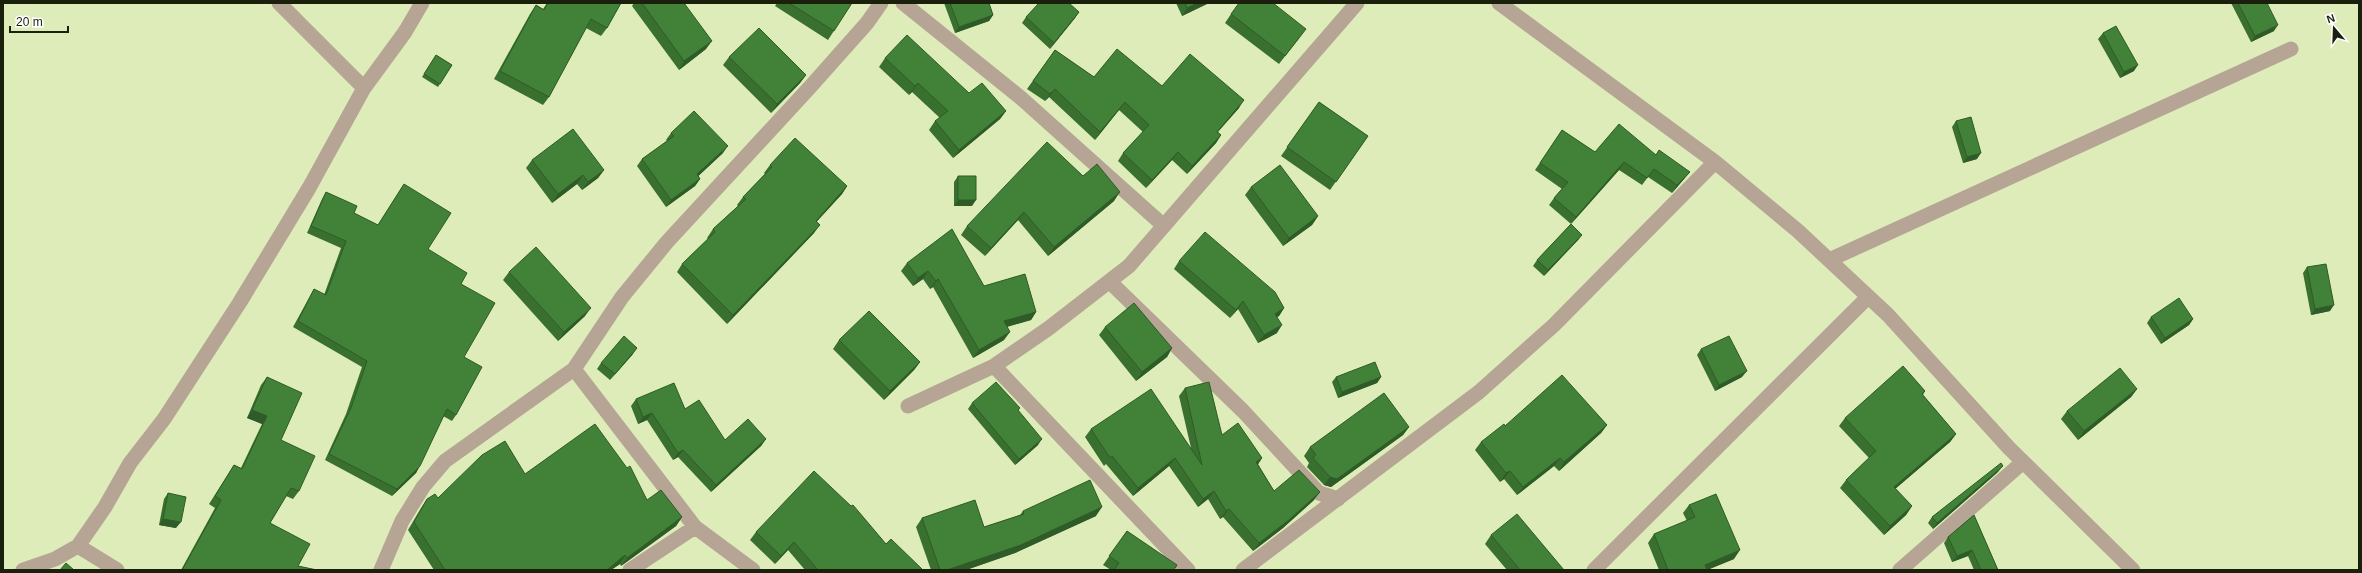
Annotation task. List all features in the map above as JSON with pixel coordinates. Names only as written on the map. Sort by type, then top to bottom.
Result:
[{"type":"street","points":[[279,3],[364,88]]},
{"type":"street","points":[[23,570],[55,559],[78,546],[105,507],[130,463],[164,420],[240,302],[309,188],[364,88],[405,32],[422,3]]},
{"type":"street","points":[[381,570],[402,521],[423,487],[445,461],[574,369],[622,297],[667,242],[811,86],[867,22],[881,3]]},
{"type":"street","points":[[902,3],[1021,98],[1164,226]]},
{"type":"street","points":[[908,406],[994,366],[1110,282],[1129,266],[1357,3]]},
{"type":"street","points":[[1499,3],[1715,162],[1829,260],[1888,315],[2023,462],[2133,570]]},
{"type":"street","points":[[1829,260],[2291,49]]},
{"type":"street","points":[[1243,570],[1479,392],[1554,325],[1715,162]]},
{"type":"street","points":[[1110,282],[1243,411],[1319,493],[1338,499]]},
{"type":"street","points":[[1594,570],[1868,297]]},
{"type":"street","points":[[994,366],[1188,570]]},
{"type":"street","points":[[574,369],[695,527],[754,570]]},
{"type":"street","points":[[1900,570],[2023,462]]},
{"type":"street","points":[[630,570],[695,527]]},
{"type":"street","points":[[78,546],[117,570]]},
{"type":"building","points":[[548,3],[621,3],[607,28],[591,19],[549,97],[500,71],[536,5],[544,10]]},
{"type":"building","points":[[642,3],[684,3],[712,41],[684,61]]},
{"type":"building","points":[[789,3],[852,3],[834,31]]},
{"type":"building","points":[[950,3],[989,3],[993,15],[959,27]]},
{"type":"building","points":[[1039,3],[1069,3],[1079,12],[1054,43],[1026,17]]},
{"type":"building","points":[[1185,3],[1198,3],[1187,8]]},
{"type":"building","points":[[1239,3],[1273,3],[1306,29],[1285,56],[1231,14]]},
{"type":"building","points":[[2238,3],[2267,3],[2278,25],[2255,36]]},
{"type":"building","points":[[2116,26],[2138,65],[2124,72],[2103,33]]},
{"type":"building","points":[[759,28],[806,75],[777,104],[729,57]]},
{"type":"building","points":[[907,35],[969,93],[982,83],[1006,111],[959,150],[935,121],[948,111],[918,83],[915,86],[885,58]]},
{"type":"building","points":[[1117,49],[1162,86],[1190,54],[1244,100],[1217,132],[1221,135],[1192,166],[1178,152],[1152,180],[1123,153],[1149,125],[1125,102],[1100,132],[1055,89],[1050,94],[1033,81],[1055,50],[1094,77]]},
{"type":"building","points":[[436,55],[452,65],[440,84],[424,74]]},
{"type":"building","points":[[1319,102],[1368,136],[1336,182],[1287,147]]},
{"type":"building","points":[[694,111],[728,146],[697,174],[700,179],[671,200],[642,159],[674,136],[671,133]]},
{"type":"building","points":[[1971,117],[1981,153],[1967,157],[1956,121]]},
{"type":"building","points":[[1619,124],[1656,155],[1659,150],[1690,172],[1677,185],[1654,169],[1647,178],[1624,162],[1576,217],[1554,198],[1568,182],[1540,163],[1562,130],[1595,152]]},
{"type":"building","points":[[573,129],[604,170],[588,182],[583,175],[558,194],[532,160]]},
{"type":"building","points":[[795,138],[847,186],[816,221],[820,225],[733,315],[682,264],[715,232],[713,229],[746,199],[743,197],[772,167],[770,165]]},
{"type":"building","points":[[1047,142],[1083,176],[1097,164],[1120,192],[1054,247],[1024,212],[991,248],[967,226]]},
{"type":"building","points":[[1280,165],[1318,216],[1289,238],[1251,187]]},
{"type":"building","points":[[958,176],[976,176],[976,200],[958,200]]},
{"type":"building","points":[[404,184],[451,213],[428,249],[467,273],[461,284],[495,303],[464,357],[482,367],[456,415],[447,409],[420,466],[397,489],[329,454],[351,408],[367,361],[298,321],[314,289],[326,295],[346,241],[311,226],[326,192],[357,206],[354,213],[378,225]]},
{"type":"building","points":[[1571,224],[1582,235],[1548,270],[1537,260]]},
{"type":"building","points":[[952,229],[984,286],[1025,274],[1036,312],[1004,321],[1010,332],[979,350],[938,279],[936,281],[928,271],[918,278],[907,263]]},
{"type":"building","points":[[1205,232],[1275,292],[1284,308],[1275,314],[1282,325],[1264,335],[1243,301],[1236,310],[1179,261]]},
{"type":"building","points":[[536,247],[591,308],[564,332],[509,272]]},
{"type":"building","points":[[2326,264],[2334,305],[2315,309],[2307,267]]},
{"type":"building","points":[[2179,298],[2193,319],[2165,338],[2151,317]]},
{"type":"building","points":[[1134,303],[1172,348],[1142,372],[1105,327]]},
{"type":"building","points":[[869,311],[920,362],[890,391],[839,340]]},
{"type":"building","points":[[624,336],[637,348],[615,374],[601,363]]},
{"type":"building","points":[[1729,336],[1747,371],[1719,385],[1701,349]]},
{"type":"building","points":[[1375,362],[1381,377],[1342,392],[1336,377]]},
{"type":"building","points":[[1903,366],[1925,391],[1922,394],[1956,434],[1894,487],[1912,506],[1890,526],[1846,480],[1876,451],[1845,418]]},
{"type":"building","points":[[2120,368],[2137,389],[2084,431],[2067,411]]},
{"type":"building","points":[[1562,375],[1607,425],[1564,462],[1560,458],[1523,487],[1510,471],[1506,473],[1481,442],[1504,424],[1505,426]]},
{"type":"building","points":[[267,377],[302,393],[281,440],[315,456],[299,491],[291,488],[270,523],[310,544],[298,566],[317,570],[182,570],[221,500],[215,496],[234,465],[242,469],[267,416],[252,410]]},
{"type":"building","points":[[996,382],[1020,408],[1018,410],[1042,439],[1019,459],[972,403]]},
{"type":"building","points":[[1209,382],[1222,435],[1238,423],[1262,458],[1256,462],[1274,491],[1299,470],[1320,492],[1289,520],[1259,543],[1229,509],[1226,511],[1214,491],[1203,499],[1175,458],[1138,488],[1112,456],[1110,458],[1091,429],[1151,389],[1202,465],[1185,388]]},
{"type":"building","points":[[674,383],[685,409],[699,400],[725,440],[748,419],[766,439],[716,485],[683,450],[678,453],[652,413],[643,417],[636,399]]},
{"type":"building","points":[[1384,393],[1409,427],[1337,479],[1330,477],[1313,458],[1316,455],[1310,447]]},
{"type":"building","points":[[595,424],[627,468],[630,466],[647,500],[661,490],[682,517],[627,558],[625,555],[607,570],[445,570],[414,522],[427,499],[435,494],[438,498],[482,455],[505,441],[525,474]]},
{"type":"building","points":[[2001,463],[2003,466],[1937,523],[1932,517]]},
{"type":"building","points":[[814,471],[851,506],[853,505],[886,544],[891,539],[923,570],[818,570],[794,542],[781,556],[756,532]]},
{"type":"building","points":[[1090,480],[1102,507],[1021,545],[947,570],[940,570],[922,518],[975,500],[984,527],[1024,514],[1023,511]]},
{"type":"building","points":[[168,493],[186,497],[181,522],[163,519]]},
{"type":"building","points":[[1716,494],[1740,550],[1705,565],[1707,570],[1668,570],[1654,534],[1695,517],[1689,505]]},
{"type":"building","points":[[1517,514],[1564,570],[1520,570],[1491,535]]},
{"type":"building","points":[[1974,515],[1998,570],[1981,570],[1972,550],[1957,556],[1948,537]]},
{"type":"building","points":[[1127,531],[1177,565],[1174,570],[1114,570],[1119,563],[1109,556]]},
{"type":"building","points":[[66,563],[74,570],[60,570]]}]
